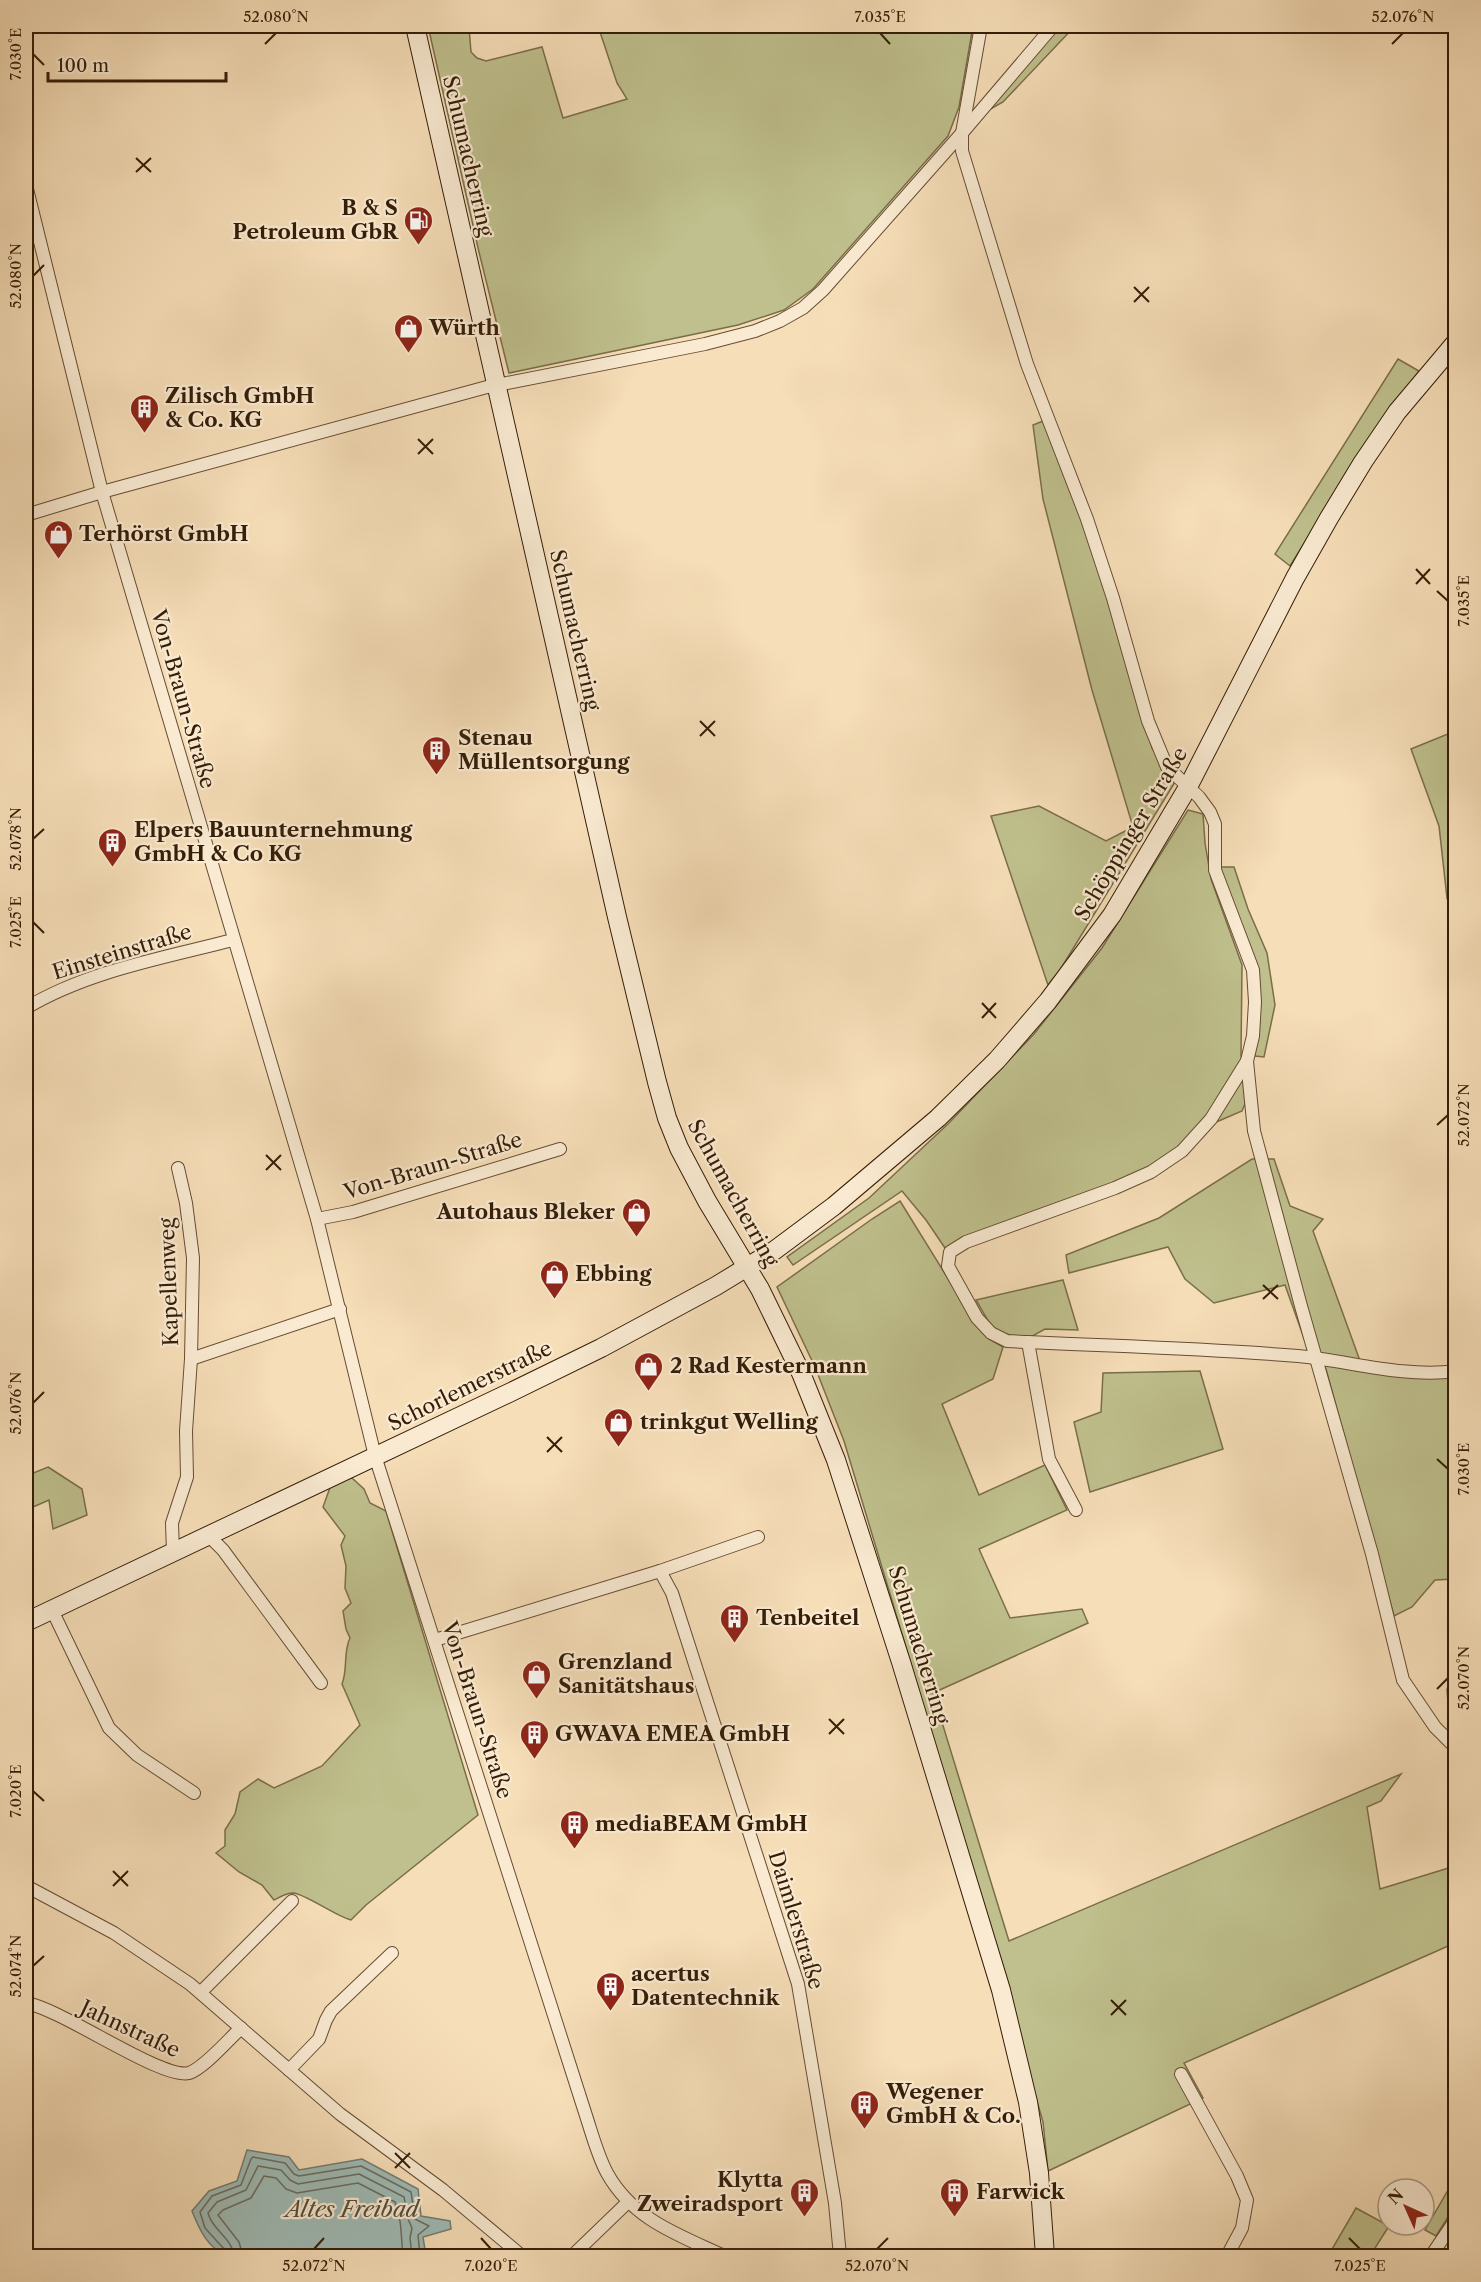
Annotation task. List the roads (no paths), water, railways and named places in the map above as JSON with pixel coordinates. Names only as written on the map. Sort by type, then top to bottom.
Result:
[{"type":"main road","name":"Schumacherring","points":[[415,26],[614,905],[667,1118],[679,1148],[760,1289],[801,1373],[836,1460],[908,1685],[1001,1990],[1028,2102],[1039,2173],[1045,2256]]},
{"type":"main road","name":"Schöppinger Straße","points":[[747,1268],[834,1206],[938,1118],[997,1060],[1048,1001],[1112,915],[1188,787],[1295,578],[1363,462],[1397,412],[1455,342]]},
{"type":"main road","name":"Schorlemerstraße","points":[[26,1622],[601,1348],[747,1268]]},
{"type":"street","points":[[981,26],[962,133],[962,151],[1027,364],[1086,519],[1113,598],[1148,721],[1167,767],[1199,797],[1213,818],[1215,870],[1252,970],[1254,1013],[1253,1036],[1247,1061],[1210,1119],[1182,1151],[1151,1172],[1114,1188],[966,1242],[950,1252],[948,1266],[977,1318],[991,1333],[1007,1341],[1255,1353],[1316,1358],[1362,1367],[1413,1371],[1455,1371]]},
{"type":"street","points":[[26,515],[102,492],[497,385],[705,344],[755,331],[780,321],[803,309],[823,290],[1053,26]]},
{"type":"street","name":"Von-Braun-Straße","points":[[26,185],[102,492],[317,1220],[375,1456],[589,2125],[606,2171],[628,2202],[659,2226],[724,2256]]},
{"type":"street","name":"Einsteinstraße","points":[[26,1008],[52,992],[85,979],[233,940]]},
{"type":"street","points":[[1247,1061],[1254,1131],[1372,1554],[1403,1680],[1435,1727],[1455,1748]]},
{"type":"street","name":"Von-Braun-Straße","points":[[317,1220],[353,1212],[560,1149]]},
{"type":"street","name":"Kapellenweg","points":[[172,1553],[172,1523],[188,1477],[186,1431],[191,1359],[193,1258],[186,1203],[177,1168]]},
{"type":"street","name":"Kapellenweg","points":[[191,1359],[340,1309]]},
{"type":"street","points":[[1028,1342],[1049,1459],[1076,1510]]},
{"type":"street","points":[[209,1536],[223,1550],[321,1683]]},
{"type":"street","points":[[435,1640],[660,1571],[758,1537]]},
{"type":"street","name":"Daimlerstraße","points":[[660,1571],[672,1593],[798,1984],[835,2203],[840,2256]]},
{"type":"street","points":[[52,1610],[109,1728],[137,1755],[194,1792]]},
{"type":"street","points":[[26,1886],[114,1933],[201,1992],[340,2114],[472,2212],[522,2256]]},
{"type":"street","points":[[201,1992],[292,1901]]},
{"type":"street","points":[[289,2070],[319,2039],[332,2011],[392,1953]]},
{"type":"street","name":"Jahnstraße","points":[[26,2003],[47,2010],[154,2064],[181,2074],[191,2072],[205,2062],[241,2028]]},
{"type":"street","points":[[1180,2074],[1237,2176],[1247,2200],[1242,2228],[1227,2256]]},
{"type":"street","points":[[572,2256],[628,2202]]},
{"type":"street","points":[[1431,2256],[1455,2219]]},
{"type":"water","name":"Altes Freibad","points":[[247,2150],[289,2157],[299,2170],[362,2159],[418,2189],[421,2216],[450,2221],[451,2229],[423,2237],[426,2256],[229,2256],[210,2244],[192,2211],[209,2191],[237,2181]]},
{"type":"place","name":"B & S Petroleum GbR","points":[[419,246]]},
{"type":"place","name":"Würth","points":[[408,354]]},
{"type":"place","name":"Zilisch GmbH & Co. KG","points":[[144,434]]},
{"type":"place","name":"Terhörst GmbH","points":[[58,560]]},
{"type":"place","name":"Stenau Müllentsorgung","points":[[437,776]]},
{"type":"place","name":"Elpers Bauunternehmung GmbH & Co KG","points":[[113,868]]},
{"type":"place","name":"Autohaus Bleker","points":[[636,1238]]},
{"type":"place","name":"Ebbing","points":[[554,1300]]},
{"type":"place","name":"2 Rad Kestermann","points":[[649,1392]]},
{"type":"place","name":"trinkgut Welling","points":[[619,1448]]},
{"type":"place","name":"Tenbeitel","points":[[735,1644]]},
{"type":"place","name":"Grenzland Sanitätshaus","points":[[537,1700]]},
{"type":"place","name":"GWAVA EMEA GmbH","points":[[534,1760]]},
{"type":"place","name":"mediaBEAM GmbH","points":[[574,1850]]},
{"type":"place","name":"acertus Datentechnik","points":[[610,2012]]},
{"type":"place","name":"Wegener GmbH & Co.","points":[[865,2130]]},
{"type":"place","name":"Klytta Zweiradsport","points":[[804,2218]]},
{"type":"place","name":"Farwick","points":[[955,2218]]}]
